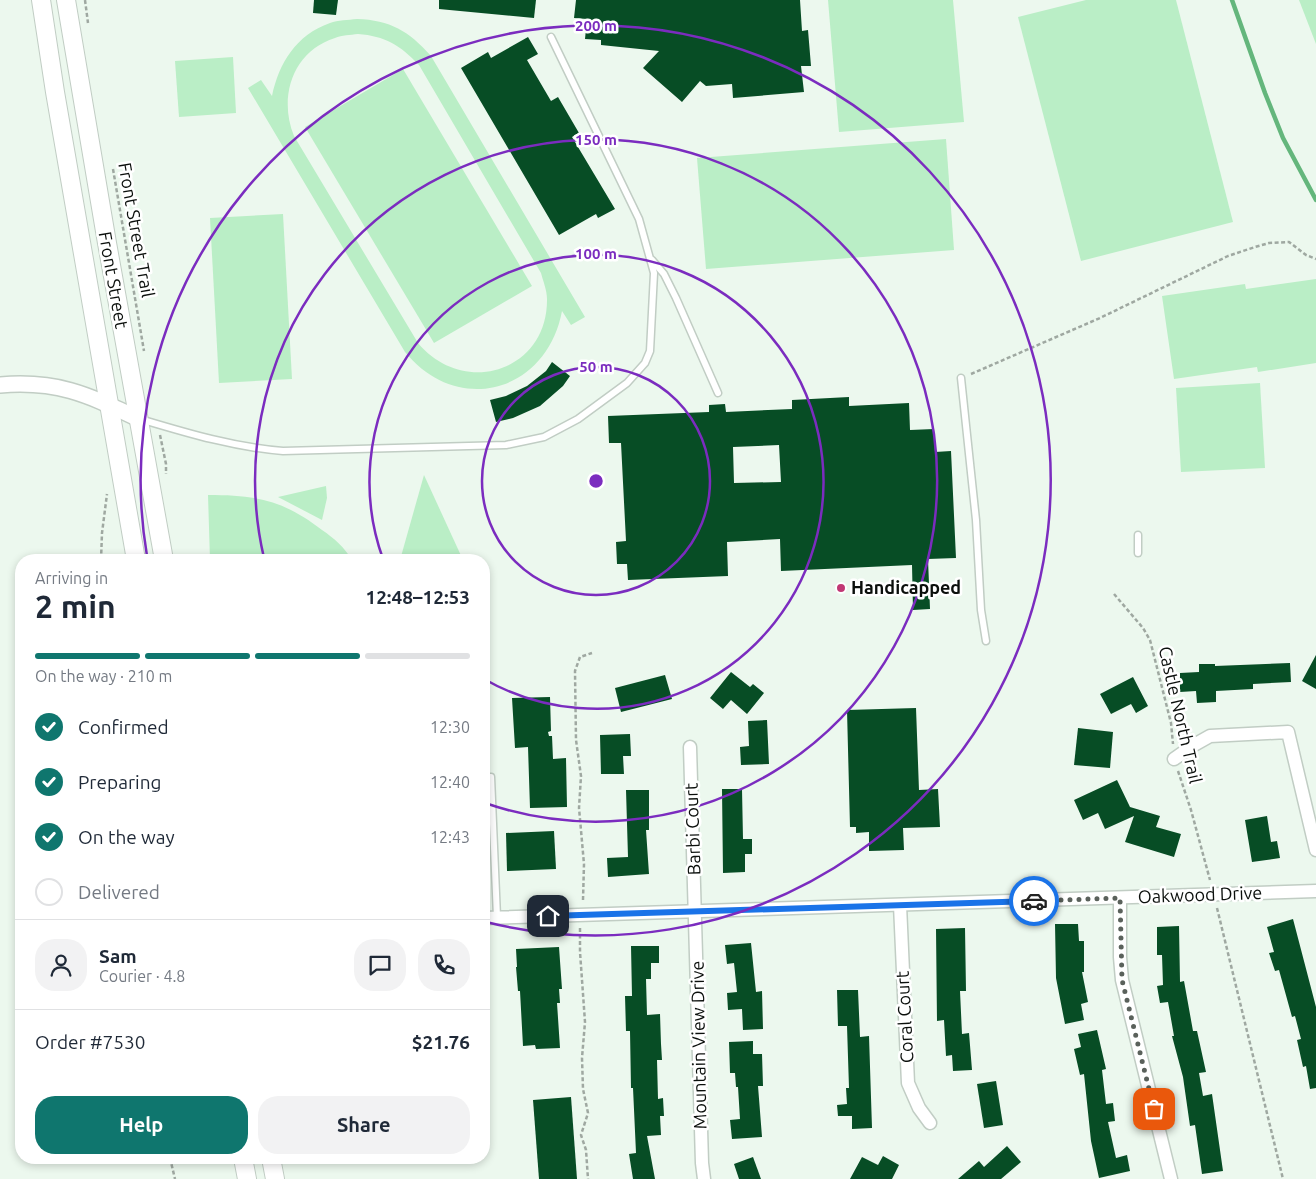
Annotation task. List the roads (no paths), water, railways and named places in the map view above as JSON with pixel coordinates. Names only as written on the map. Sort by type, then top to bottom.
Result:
[{"type":"main road","name":"Front Street","points":[[41,0],[135,554]]},
{"type":"main road","name":"Front Street","points":[[66,0],[163,554]]},
{"type":"main road","points":[[244,1164],[247,1179]]},
{"type":"main road","points":[[272,1164],[274,1179]]},
{"type":"street","points":[[0,385],[18,384],[64,388],[84,394],[139,419]]},
{"type":"street","points":[[1174,759],[1210,736],[1288,732],[1316,850]]},
{"type":"street","name":"Barbi Court","points":[[690,747],[696,910]]},
{"type":"street","name":"Oakwood Drive","points":[[490,918],[1316,891]]},
{"type":"street","points":[[1120,898],[1122,980],[1171,1179]]},
{"type":"street","name":"Coral Court","points":[[900,905],[908,1083],[919,1108],[930,1123]]},
{"type":"street","name":"Mountain View Drive","points":[[696,910],[702,1163],[704,1179]]},
{"type":"lane","points":[[139,419],[230,444],[255,449],[282,451],[506,445],[544,437],[578,419],[627,383],[645,363],[650,351],[654,273],[639,219],[552,38]]},
{"type":"lane","points":[[649,257],[664,274],[718,393]]},
{"type":"lane","points":[[962,378],[976,520],[981,610],[986,641]]},
{"type":"lane","points":[[1138,535],[1138,553]]},
{"type":"lane","points":[[490,777],[497,917]]},
{"type":"waterway","points":[[1232,0],[1283,138],[1316,200]]},
{"type":"place","name":"Handicapped","points":[[841,588]]}]
